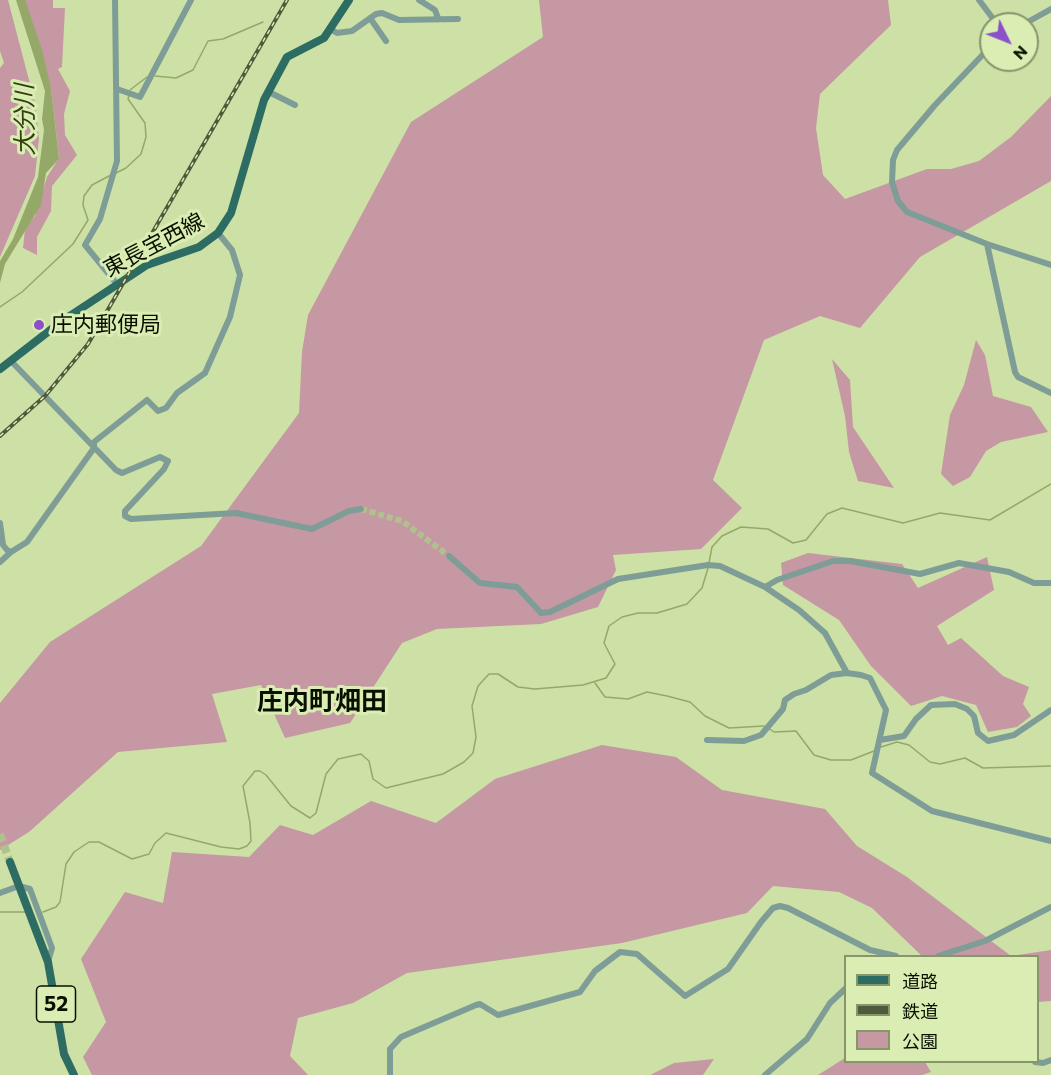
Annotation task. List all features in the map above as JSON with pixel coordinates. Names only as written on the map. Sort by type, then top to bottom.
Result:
[{"type":"main road","name":"東長宝西線","points":[[0,369],[62,321],[117,284],[160,259],[199,247],[218,232],[231,213],[269,92],[290,53],[324,38],[332,30],[350,0]]},
{"type":"main road","name":"52","points":[[10,862],[48,962],[64,1054],[74,1075]]},
{"type":"street","points":[[115,0],[117,161],[100,219],[85,245],[117,284]]},
{"type":"street","points":[[117,88],[140,97],[191,0]]},
{"type":"street","points":[[419,0],[435,10],[438,18]]},
{"type":"street","points":[[332,30],[337,33],[352,31],[370,18],[382,13],[399,20],[458,19]]},
{"type":"street","points":[[370,18],[386,41]]},
{"type":"street","points":[[979,58],[934,105],[897,150],[892,182],[898,201],[907,212],[987,244],[1051,265]]},
{"type":"street","points":[[269,92],[296,105]]},
{"type":"street","points":[[0,562],[31,538],[94,448],[94,442],[147,400],[158,411],[166,408],[177,393],[205,373],[212,362],[230,317],[240,275],[231,250],[218,232]]},
{"type":"street","points":[[987,244],[1015,372],[1018,377],[1051,393]]},
{"type":"street","points":[[11,361],[94,448],[122,473],[160,457],[168,461],[164,469],[125,511],[124,516],[131,519],[236,513],[312,528],[349,511],[360,509]]},
{"type":"street","points":[[0,523],[3,545],[10,552]]},
{"type":"street","points":[[449,556],[480,583],[517,587],[541,613],[550,612],[618,579],[708,565],[720,566],[765,587],[816,625],[825,633],[847,673]]},
{"type":"street","points":[[765,587],[806,569],[832,561],[850,561],[920,574],[959,563],[1009,572],[1034,583],[1051,583]]},
{"type":"street","points":[[707,740],[744,741],[761,735],[783,710],[785,700],[806,690],[825,676],[847,673],[870,678],[886,710],[872,773],[932,812],[1049,838]]},
{"type":"street","points":[[880,740],[904,736],[916,719],[931,705],[954,704],[967,709],[974,716],[978,733],[988,741],[1014,735],[1051,710]]},
{"type":"street","points":[[0,892],[19,886],[30,889],[45,927],[52,953],[48,962]]},
{"type":"street","points":[[390,1075],[390,1049],[401,1037],[476,1005],[485,1006],[495,1014],[505,1014],[580,992],[595,971],[620,952],[637,954],[685,996],[728,969],[761,922],[773,908],[780,906],[870,950],[889,955]]},
{"type":"street","points":[[944,955],[985,941],[1051,907]]},
{"type":"street","points":[[765,1075],[807,1039],[830,1003],[844,990]]},
{"type":"green space","points":[[0,0],[8,0],[35,103],[39,139],[35,176],[0,257],[0,68],[4,63],[0,51]]},
{"type":"green space","points":[[24,0],[53,0],[53,8],[65,8],[62,67],[58,69],[70,91],[64,114],[65,135],[77,155],[52,186],[51,211],[37,237],[37,255],[23,248],[25,229],[35,216],[47,177],[59,158],[51,88]]},
{"type":"green space","points":[[539,0],[888,0],[891,25],[820,94],[816,128],[823,175],[845,199],[927,169],[951,169],[979,161],[1011,137],[1051,96],[1051,181],[920,257],[860,328],[820,316],[764,340],[713,480],[742,508],[701,549],[613,555],[616,570],[598,607],[541,624],[437,629],[402,643],[350,723],[285,738],[261,685],[212,694],[227,742],[118,752],[29,832],[0,850],[0,703],[50,642],[201,546],[299,413],[302,352],[308,315],[411,122],[543,37]]},
{"type":"green space","points":[[976,340],[985,355],[993,396],[1031,407],[1048,432],[1001,442],[986,451],[970,477],[953,486],[941,474],[950,415],[964,385]]},
{"type":"green space","points":[[832,359],[850,380],[853,427],[894,488],[858,481],[849,452],[845,416]]},
{"type":"green space","points":[[808,553],[902,564],[918,588],[987,557],[994,590],[937,626],[948,645],[961,638],[1003,676],[1029,687],[1023,704],[1031,716],[1017,727],[988,732],[976,705],[942,696],[911,706],[871,666],[839,620],[783,585],[781,563]]},
{"type":"green space","points":[[602,745],[676,757],[722,790],[825,809],[857,846],[907,877],[1010,955],[921,955],[872,908],[839,892],[773,886],[747,913],[622,943],[407,973],[353,1003],[298,1018],[290,1056],[308,1075],[92,1075],[83,1057],[106,1022],[81,959],[125,892],[163,903],[172,852],[249,857],[280,825],[313,835],[371,801],[436,823],[495,779]]},
{"type":"green space","points":[[1051,950],[1051,1001],[1039,1002],[1039,955],[1018,955]]},
{"type":"green space","points":[[714,1059],[703,1075],[650,1075],[674,1063]]},
{"type":"green space","points":[[844,1059],[844,1063],[926,1063],[931,1072],[922,1075],[818,1075]]},
{"type":"shaded area","points":[[16,0],[25,0],[42,50],[51,88],[59,159],[46,173],[41,205],[5,264],[0,283],[0,261],[13,239],[38,177],[44,130],[42,119],[45,91]]},
{"type":"waterway","points":[[155,76],[176,78],[193,70],[208,41],[223,39],[263,22]]},
{"type":"waterway","points":[[130,90],[147,77]]},
{"type":"waterway","points":[[116,173],[126,168],[141,154],[146,137],[145,123],[128,99],[129,95]]},
{"type":"waterway","points":[[0,307],[22,292],[73,244],[88,220],[83,205],[84,196],[92,185],[111,175]]},
{"type":"waterway","points":[[709,563],[712,547],[722,536],[741,527],[768,529],[793,543],[806,540],[827,514],[842,508],[903,523],[940,513],[990,520],[1051,484]]},
{"type":"waterway","points":[[43,912],[56,907],[60,902],[66,864],[74,852],[89,842],[99,842],[132,859],[149,854],[155,843],[166,833],[221,847],[239,849],[247,846],[251,841],[250,823],[243,786],[255,771],[266,775],[291,806],[310,818],[316,813],[326,774],[338,759],[361,754],[369,761],[373,779],[386,788],[443,774],[464,762],[473,753],[476,737],[472,706],[478,686],[489,674],[498,674],[518,687],[535,689],[583,685],[606,678],[615,664],[604,643],[609,626],[622,617],[638,613],[657,613],[687,604],[702,588],[708,568]]},
{"type":"waterway","points":[[595,683],[605,697],[628,699],[647,692],[690,702],[705,716],[729,728],[764,726]]},
{"type":"waterway","points":[[768,728],[774,732],[796,731],[814,755],[831,760],[851,760],[874,751]]},
{"type":"waterway","points":[[881,747],[897,742],[909,745],[930,762],[940,764],[965,758],[983,768],[1051,766]]},
{"type":"waterway","points":[[0,912],[26,912]]},
{"type":"tunnel","points":[[361,509],[402,521],[449,556]]},
{"type":"tunnel","points":[[0,834],[10,862]]},
{"type":"railway","points":[[0,436],[45,396],[88,344],[287,0]]},
{"type":"place","name":"庄内郵便局","points":[[39,325]]},
{"type":"district","name":"庄内町畑田","points":[[322,701]]},
{"type":"water label","name":"大分川","points":[[25,120]]}]
